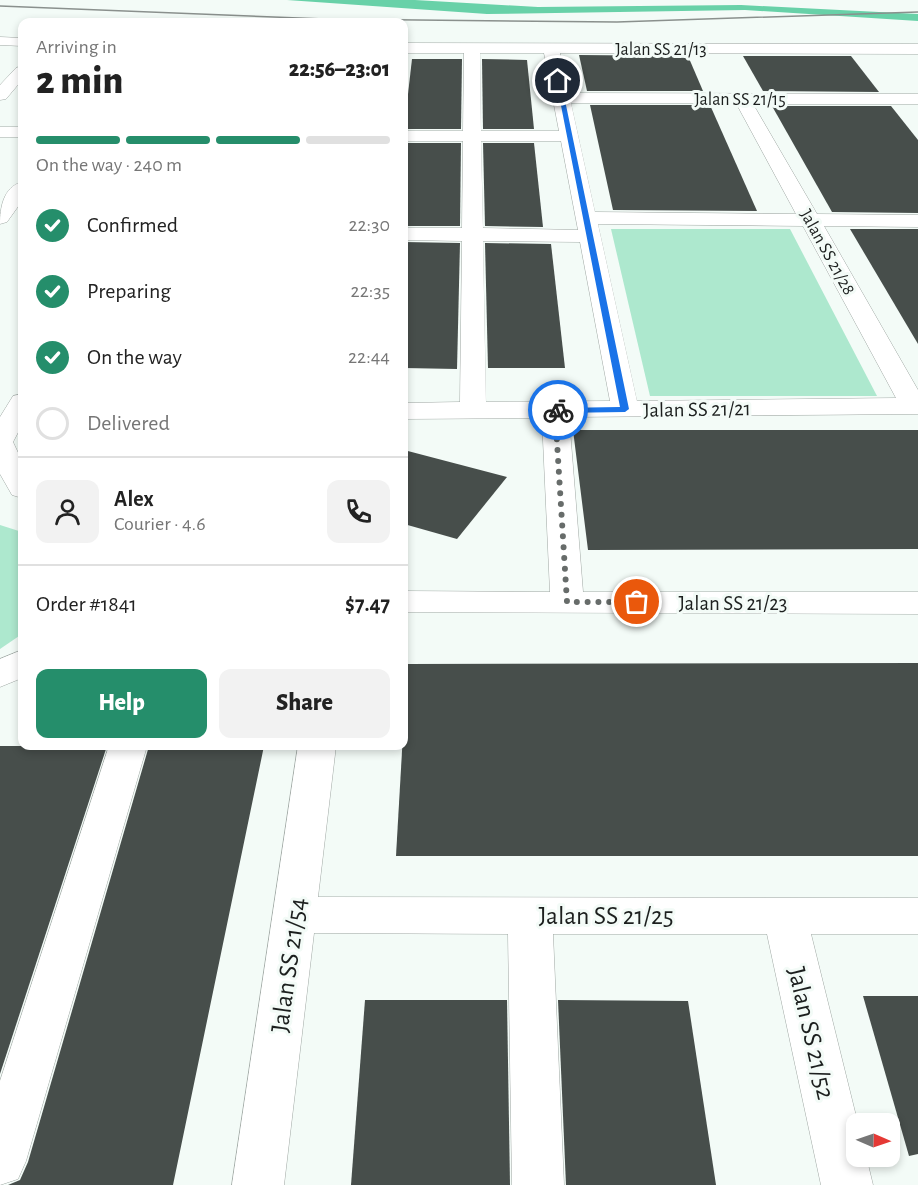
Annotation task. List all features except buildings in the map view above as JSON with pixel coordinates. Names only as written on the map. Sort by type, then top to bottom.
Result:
[{"type":"street","points":[[0,41],[18,42]]},
{"type":"street","name":"Jalan SS 21/13","points":[[408,48],[918,49]]},
{"type":"street","points":[[472,48],[473,411]]},
{"type":"street","points":[[551,48],[625,409]]},
{"type":"street","points":[[876,49],[890,65]]},
{"type":"street","points":[[0,66],[18,68]]},
{"type":"street","points":[[1,92],[18,73]]},
{"type":"street","points":[[904,81],[918,98]]},
{"type":"street","name":"Jalan SS 21/15","points":[[562,98],[918,98]]},
{"type":"street","name":"Jalan SS 21/28","points":[[742,99],[916,406]]},
{"type":"street","points":[[0,132],[18,132]]},
{"type":"street","points":[[408,136],[569,136]]},
{"type":"street","points":[[0,218],[18,193]]},
{"type":"street","points":[[408,234],[472,235],[588,227],[810,220],[918,221]]},
{"type":"street","points":[[0,228],[18,228]]},
{"type":"street","points":[[17,403],[0,442],[18,480]]},
{"type":"street","name":"Jalan SS 21/21","points":[[408,411],[916,406]]},
{"type":"street","points":[[555,410],[567,602]]},
{"type":"street","points":[[0,501],[18,505]]},
{"type":"street","name":"Jalan SS 21/23","points":[[408,602],[918,603]]},
{"type":"street","points":[[0,675],[18,664]]},
{"type":"street","points":[[0,1161],[127,750]]},
{"type":"street","name":"Jalan SS 21/54","points":[[258,1185],[316,750]]},
{"type":"street","name":"Jalan SS 21/25","points":[[294,915],[918,916]]},
{"type":"street","points":[[530,915],[538,1185]]},
{"type":"street","name":"Jalan SS 21/52","points":[[785,915],[847,1185]]},
{"type":"shaded area","points":[[287,0],[415,0],[538,7],[741,5],[918,14],[918,21],[745,10],[487,14]]},
{"type":"shaded area","points":[[611,229],[790,229],[877,396],[650,396]]},
{"type":"shaded area","points":[[0,525],[18,531],[18,637],[0,649]]},
{"type":"tram line","points":[[0,6],[300,18]]},
{"type":"tram line","points":[[408,20],[617,22],[918,12]]},
{"type":"way so far","points":[[558,410],[555,410],[567,602],[637,602]]},
{"type":"route","points":[[558,81],[625,409],[558,410]]}]
